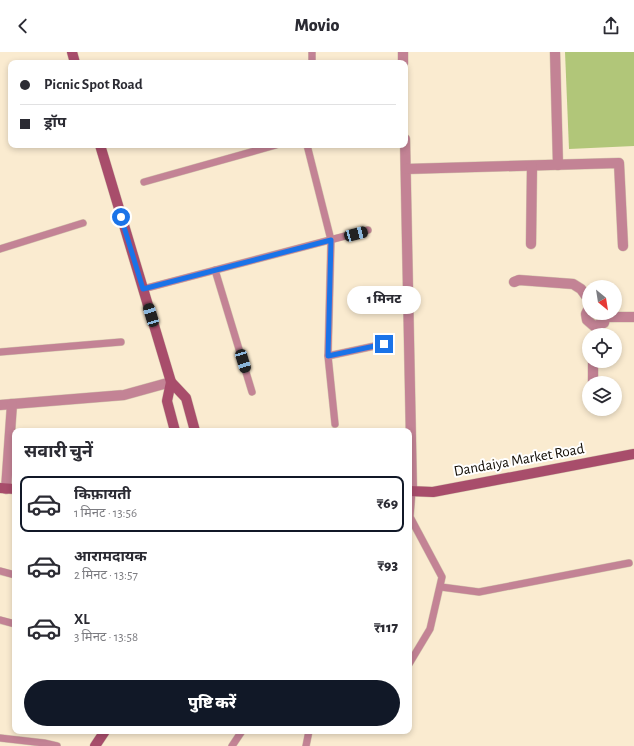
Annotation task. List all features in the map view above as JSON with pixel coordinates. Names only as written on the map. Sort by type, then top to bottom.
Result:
[{"type":"street","points":[[555,52],[558,165]]},
{"type":"street","points":[[101,148],[171,382],[186,398],[194,428]]},
{"type":"street","points":[[405,148],[410,428]]},
{"type":"street","points":[[406,169],[619,163],[623,246]]},
{"type":"street","points":[[531,244],[532,166]]},
{"type":"street","points":[[514,282],[519,280],[573,284],[582,290]]},
{"type":"street","points":[[622,316],[634,317]]},
{"type":"street","points":[[598,328],[604,323],[605,320]]},
{"type":"street","points":[[0,405],[124,395],[171,382]]},
{"type":"street","points":[[171,382],[167,401],[174,428]]},
{"type":"street","points":[[7,489],[12,404]]},
{"type":"street","name":"Dandaiya Market Road","points":[[412,491],[433,492],[634,454]]},
{"type":"street","points":[[96,746],[103,734]]},
{"type":"lane","points":[[144,182],[265,148]]},
{"type":"lane","points":[[308,148],[331,240],[328,356],[335,424]]},
{"type":"lane","points":[[0,249],[84,223]]},
{"type":"lane","points":[[143,289],[368,230]]},
{"type":"lane","points":[[215,270],[252,392]]},
{"type":"lane","points":[[0,352],[121,342]]},
{"type":"lane","points":[[328,356],[384,344]]},
{"type":"lane","points":[[412,520],[442,577],[430,629],[412,659]]},
{"type":"lane","points":[[441,586],[479,592],[629,563]]},
{"type":"lane","points":[[0,571],[12,574]]},
{"type":"lane","points":[[0,620],[12,623]]},
{"type":"lane","points":[[232,746],[240,734]]},
{"type":"lane","points":[[306,746],[308,734]]},
{"type":"lane","points":[[0,738],[44,742],[57,746]]},
{"type":"green space","points":[[565,52],[634,52],[634,146],[569,149]]},
{"type":"route","points":[[121,217],[143,289],[331,240],[328,356],[384,344]]}]
